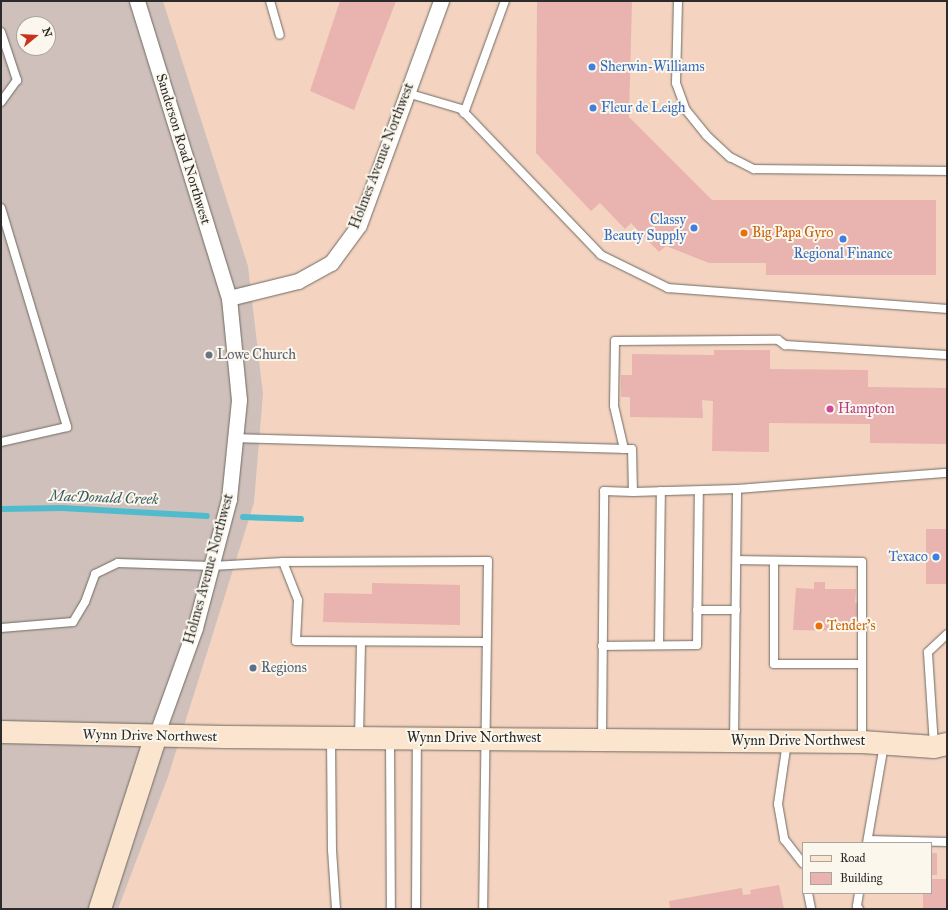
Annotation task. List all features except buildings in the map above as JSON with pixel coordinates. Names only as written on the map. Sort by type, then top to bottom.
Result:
[{"type":"street","name":"Sanderson Road Northwest","points":[[136,1],[228,298]]},
{"type":"street","name":"Holmes Avenue Northwest","points":[[100,909],[156,736],[195,628],[229,499],[239,400],[228,298],[298,281],[331,263],[359,225],[406,93],[441,1]]},
{"type":"street","name":"Wynn Drive Northwest","points":[[1,732],[330,738],[885,742],[943,747]]},
{"type":"lane","points":[[270,1],[280,35]]},
{"type":"lane","points":[[464,113],[505,1]]},
{"type":"lane","points":[[678,1],[676,83],[686,110],[706,135],[730,157],[754,169],[947,171]]},
{"type":"lane","points":[[1,32],[17,80],[1,102]]},
{"type":"lane","points":[[406,93],[461,109],[601,255],[668,288],[947,309]]},
{"type":"lane","points":[[1,208],[67,427],[1,442]]},
{"type":"lane","points":[[624,449],[614,406],[615,341],[778,340],[785,345],[947,355]]},
{"type":"lane","points":[[235,438],[632,449],[634,492]]},
{"type":"lane","points":[[602,739],[604,491],[699,491],[947,473]]},
{"type":"lane","points":[[734,741],[737,489]]},
{"type":"lane","points":[[659,645],[661,491]]},
{"type":"lane","points":[[602,646],[697,645],[699,491]]},
{"type":"lane","points":[[737,560],[774,562],[862,562],[862,742]]},
{"type":"lane","points":[[1,628],[73,622],[85,602],[95,574],[118,563],[212,566],[283,562],[488,561],[483,909]]},
{"type":"lane","points":[[283,562],[298,600],[296,641],[361,643],[486,642]]},
{"type":"lane","points":[[774,562],[774,664],[862,664]]},
{"type":"lane","points":[[697,610],[736,610]]},
{"type":"lane","points":[[943,747],[928,652],[947,634]]},
{"type":"lane","points":[[358,738],[361,643]]},
{"type":"lane","points":[[330,738],[332,850],[336,909]]},
{"type":"lane","points":[[390,738],[391,909]]},
{"type":"lane","points":[[416,909],[417,738]]},
{"type":"lane","points":[[787,742],[778,804],[784,839],[802,862]]},
{"type":"lane","points":[[885,742],[868,842],[947,842]]},
{"type":"lane","points":[[808,894],[811,909]]},
{"type":"lane","points":[[859,894],[857,906],[859,909]]},
{"type":"shaded area","points":[[1,1],[163,1],[248,266],[263,394],[254,503],[168,777],[118,909],[1,909]]},
{"type":"shaded area","points":[[163,1],[947,1],[947,909],[118,909],[168,777],[254,503],[263,394],[248,266]]},
{"type":"waterway","name":"MacDonald Creek","points":[[1,509],[62,508],[207,516]]},
{"type":"waterway","name":"MacDonald Creek","points":[[243,517],[301,519]]},
{"type":"place","name":"Sherwin-Williams","points":[[592,67]]},
{"type":"place","name":"Fleur de Leigh","points":[[593,108]]},
{"type":"place","name":"Classy Beauty Supply","points":[[694,228]]},
{"type":"place","name":"Big Papa Gyro","points":[[744,233]]},
{"type":"place","name":"Regional Finance","points":[[843,239]]},
{"type":"place","name":"Lowe Church","points":[[209,355]]},
{"type":"place","name":"Hampton","points":[[830,409]]},
{"type":"place","name":"Texaco","points":[[936,557]]},
{"type":"place","name":"Tender's","points":[[819,626]]},
{"type":"place","name":"Regions","points":[[253,668]]}]
